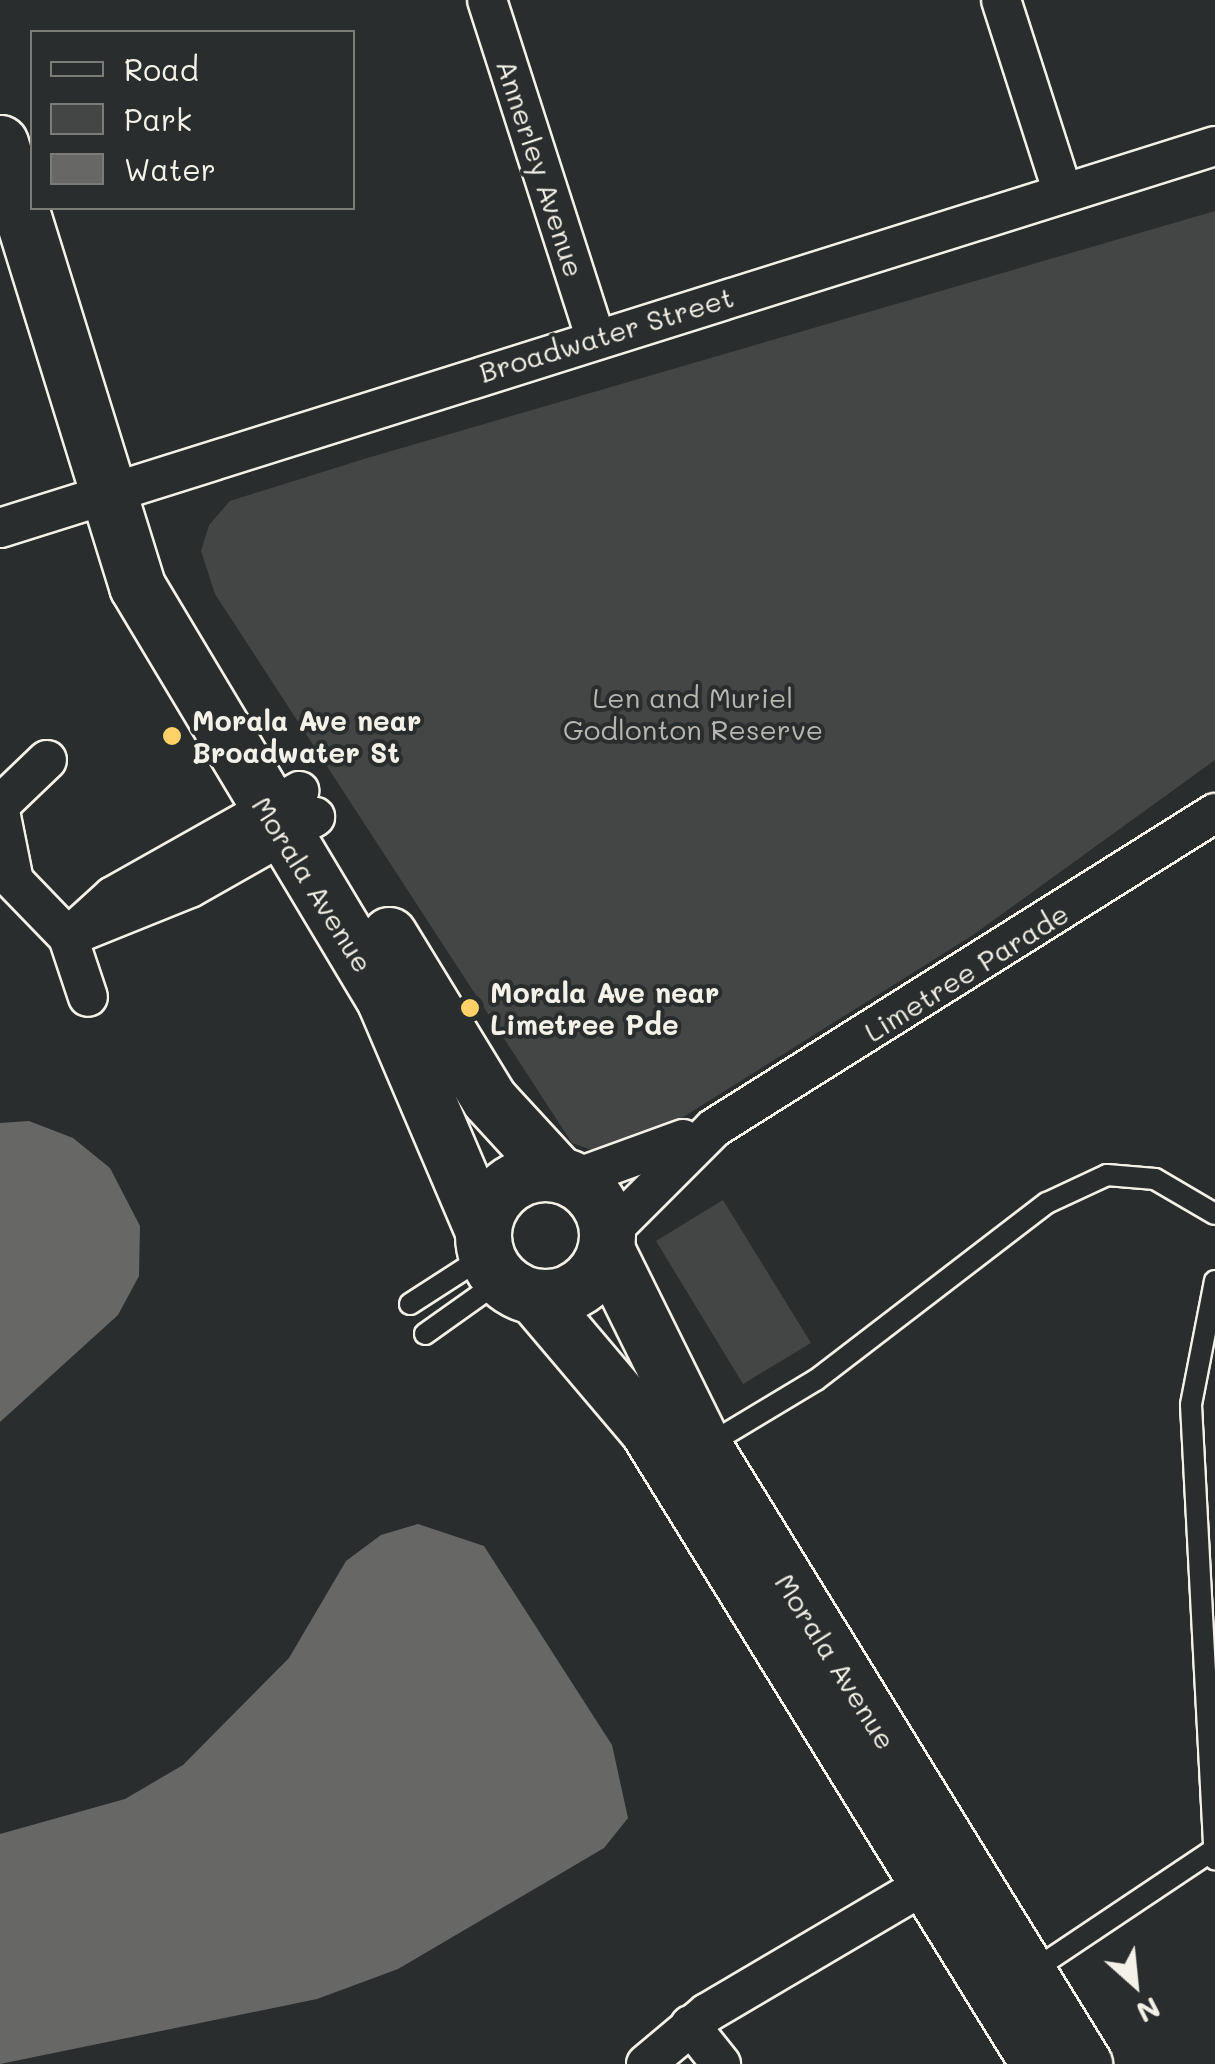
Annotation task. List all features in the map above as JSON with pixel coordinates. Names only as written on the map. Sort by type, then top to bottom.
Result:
[{"type":"main road","name":"Morala Avenue","points":[[0,143],[148,610],[489,1099],[565,1176]]},
{"type":"main road","name":"Morala Avenue","points":[[291,814],[411,1050],[501,1265],[647,1428],[1038,2064]]},
{"type":"main road","points":[[565,1176],[598,1202],[606,1242],[586,1282],[501,1265],[507,1185],[565,1176]]},
{"type":"main road","name":"Morala Avenue","points":[[606,1242],[704,1447],[1084,2064]]},
{"type":"street","name":"Annerley Avenue","points":[[487,0],[594,336]]},
{"type":"street","points":[[1001,0],[1063,193]]},
{"type":"street","name":"Broadwater Street","points":[[0,528],[594,336],[1215,146]]},
{"type":"street","points":[[47,760],[0,808],[14,882],[68,937],[88,997]]},
{"type":"street","name":"Limetree Parade","points":[[565,1176],[714,1128],[1215,813]]},
{"type":"street","points":[[68,937],[130,917],[291,814]]},
{"type":"street","name":"Limetree Parade","points":[[606,1242],[714,1128]]},
{"type":"street","points":[[646,2064],[690,2025],[926,1884]]},
{"type":"street","points":[[690,2025],[721,2064]]},
{"type":"lane","points":[[704,1447],[816,1380],[1046,1204],[1107,1174],[1155,1179],[1215,1214]]},
{"type":"lane","points":[[410,1304],[501,1265]]},
{"type":"lane","points":[[425,1334],[501,1265]]},
{"type":"lane","points":[[1028,1974],[1213,1855],[1192,1405],[1215,1281]]},
{"type":"green space","name":"Len and Muriel Godlonton Reserve","points":[[1215,211],[1215,760],[973,935],[653,1136],[603,1154],[572,1143],[215,594],[201,551],[209,525],[230,501],[364,459]]},
{"type":"green space","points":[[723,1200],[811,1343],[743,1384],[656,1241]]},
{"type":"water","points":[[29,1121],[73,1138],[110,1168],[140,1226],[139,1276],[118,1315],[0,1422],[0,1123]]},
{"type":"water","points":[[418,1524],[484,1546],[612,1745],[628,1818],[604,1848],[398,1969],[317,1999],[0,2064],[0,1834],[125,1799],[183,1765],[289,1658],[346,1561],[381,1535]]},
{"type":"place","name":"Morala Ave near Broadwater St","points":[[172,736]]},
{"type":"place","name":"Morala Ave near Limetree Pde","points":[[470,1008]]}]
